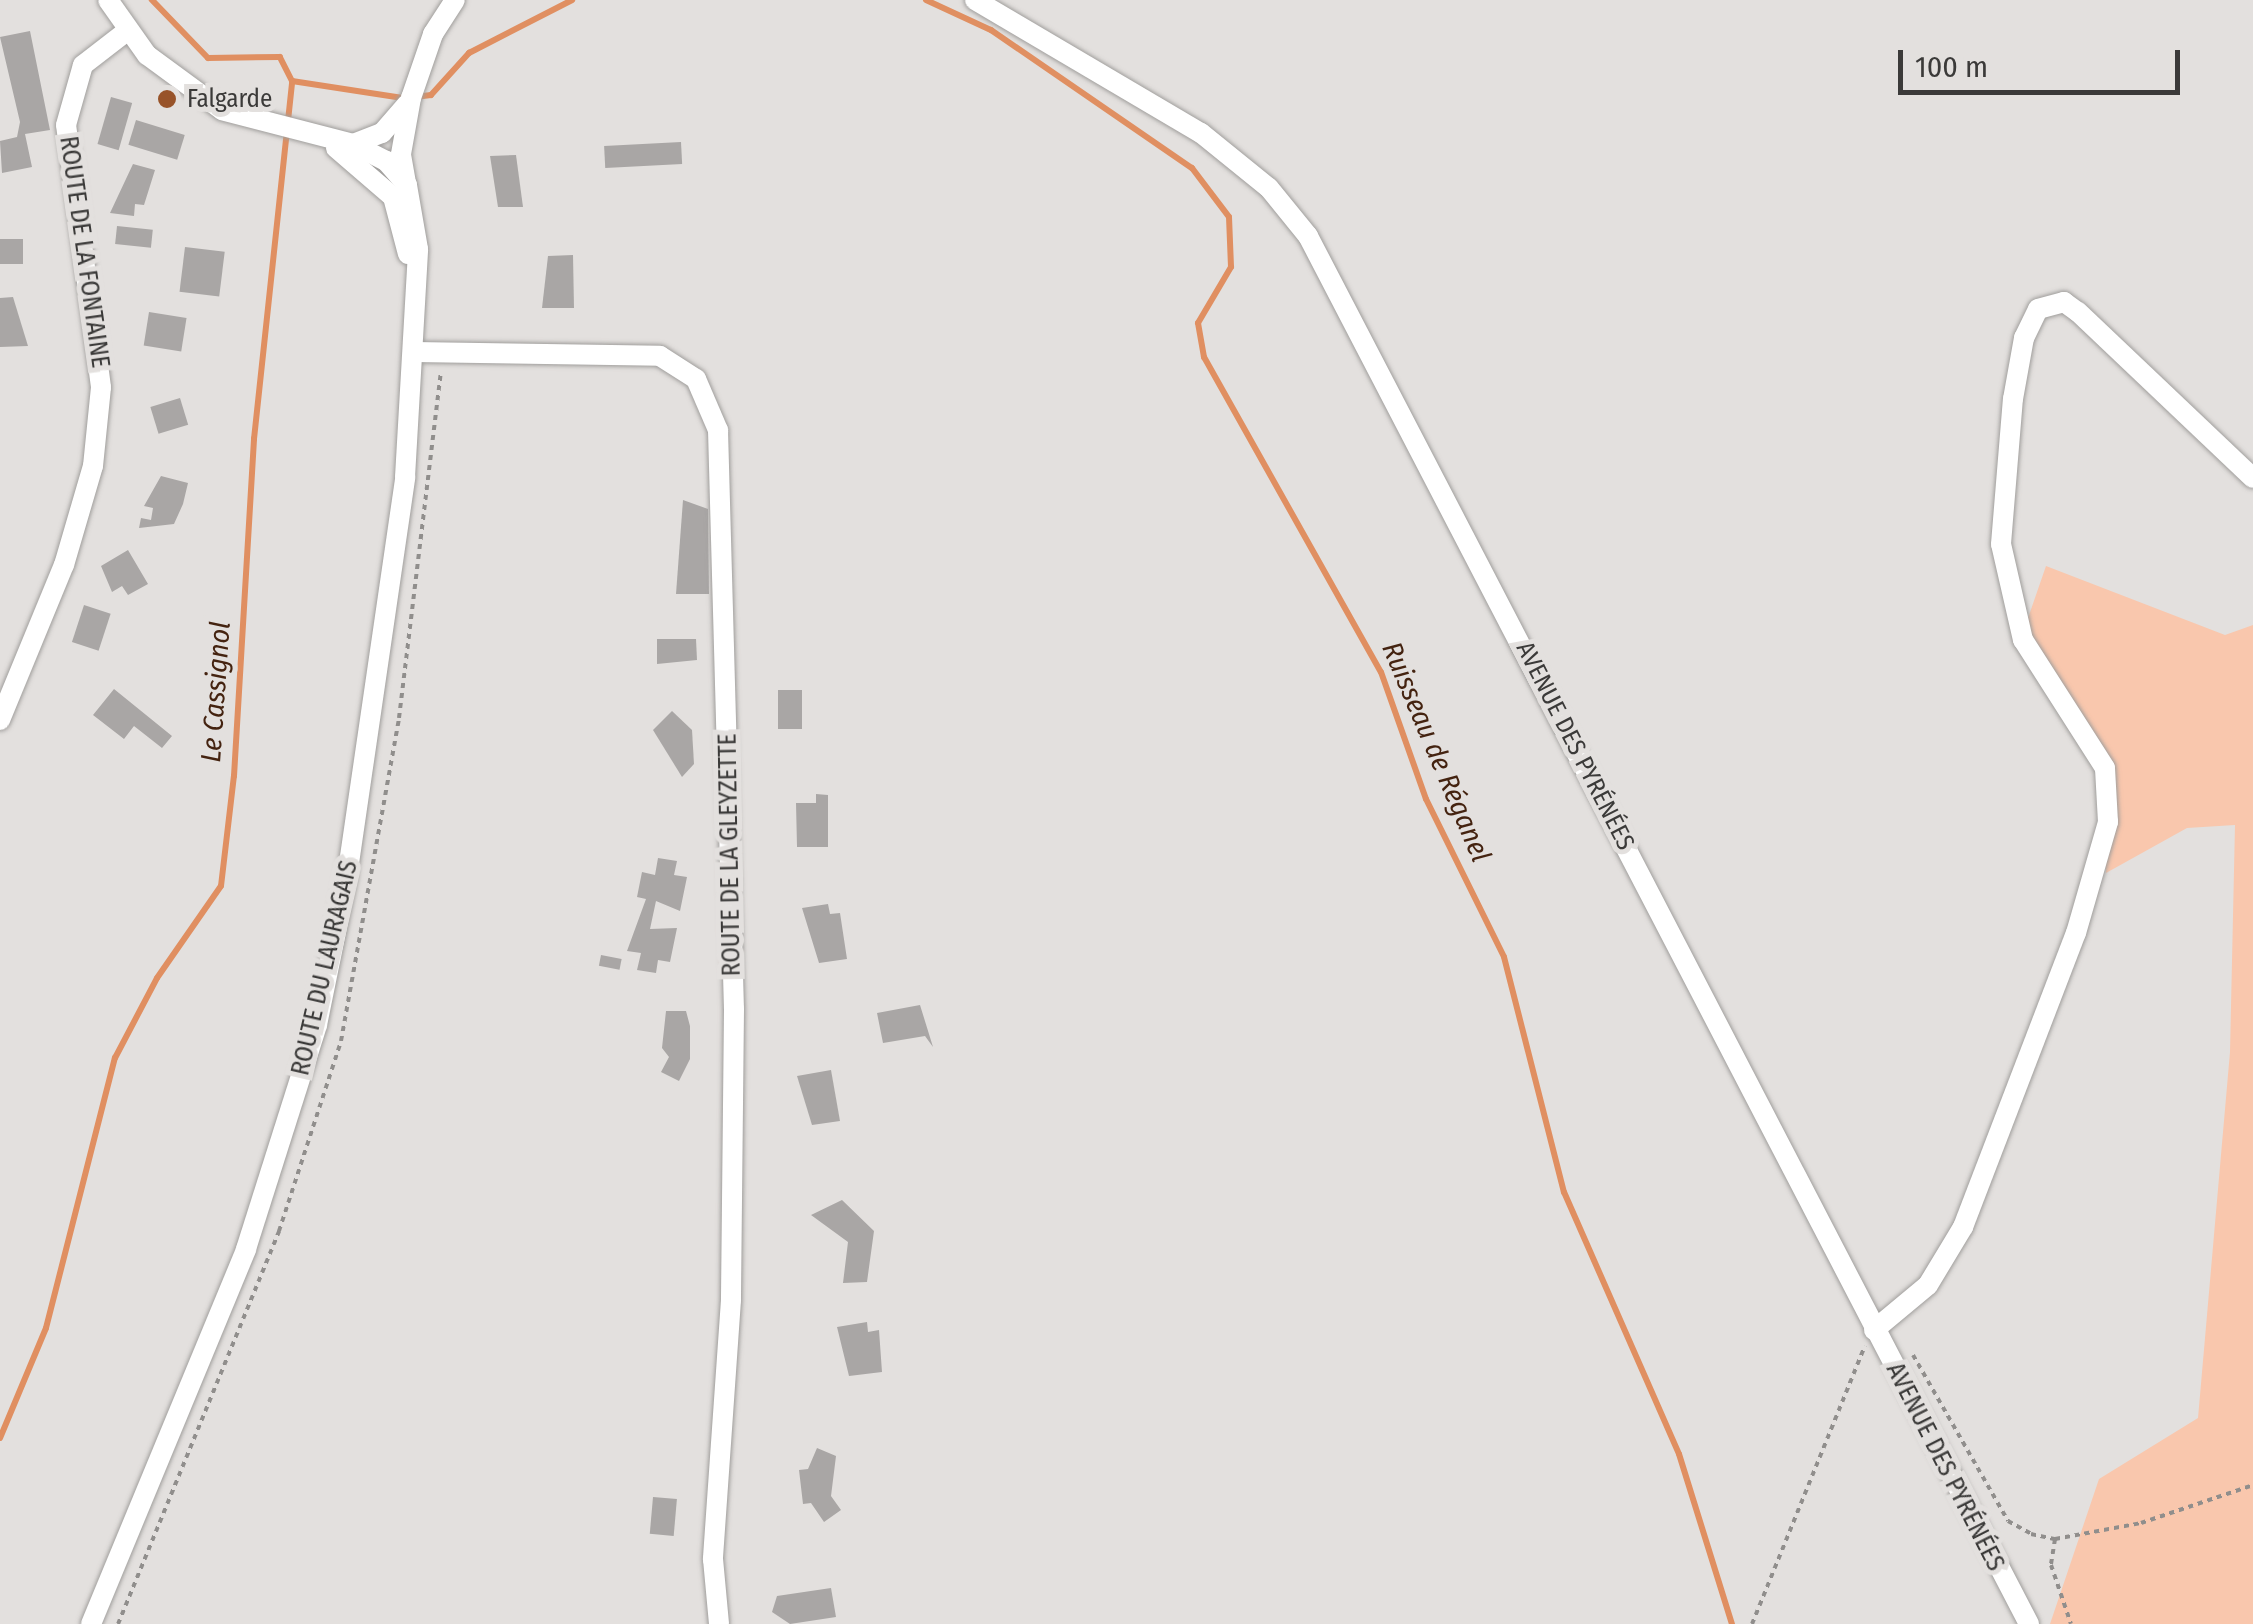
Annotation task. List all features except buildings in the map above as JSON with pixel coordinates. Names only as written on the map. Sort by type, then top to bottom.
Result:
[{"type":"street","points":[[108,0],[127,31],[179,83],[268,126],[372,151],[407,185]]},
{"type":"street","points":[[414,277],[418,238],[407,185],[405,133],[411,98],[433,34],[456,0]]},
{"type":"street","name":"AVENUE DES PYRÉNÉES","points":[[975,0],[1202,133],[1270,188],[1308,236],[2028,1624]]},
{"type":"street","name":"ROUTE DE LA FONTAINE","points":[[0,720],[64,565],[93,466],[102,387],[66,125],[83,65],[127,31]]},
{"type":"street","points":[[372,151],[411,98]]},
{"type":"street","points":[[372,151],[405,133]]},
{"type":"street","points":[[372,151],[398,209],[414,277]]},
{"type":"street","name":"ROUTE DU LAURAGAIS","points":[[91,1624],[246,1249],[317,1025],[366,751],[414,352],[414,277]]},
{"type":"street","points":[[1874,1330],[1928,1285],[1963,1227],[2076,934],[2108,822],[2106,768],[2023,640],[2001,544],[2013,399],[2024,338],[2038,309],[2064,302],[2078,312],[2253,478]]},
{"type":"street","name":"ROUTE DE LA GLEYZETTE","points":[[414,352],[660,356],[696,379],[718,430],[734,1010],[731,1300],[713,1559],[719,1624]]},
{"type":"path","points":[[1752,1624],[1828,1423],[1874,1330]]},
{"type":"path","points":[[1904,1340],[2008,1522],[2055,1539],[2226,1500],[2253,1485]]},
{"type":"path","points":[[2055,1539],[2050,1565],[2071,1624]]},
{"type":"shaded area","points":[[2046,566],[2225,635],[2253,625],[2253,1624],[2050,1624],[2099,1479],[2198,1418],[2230,1052],[2235,825],[2187,828],[2106,873],[2101,780],[2018,647]]},
{"type":"waterway","name":"Le Cassignol","points":[[0,1438],[46,1328],[115,1058],[157,978],[221,886],[234,776],[254,439],[292,81],[280,57],[208,58],[152,0]]},
{"type":"waterway","name":"Ruisseau de Réganel","points":[[415,97],[431,95],[469,53],[572,0]]},
{"type":"waterway","name":"Ruisseau de Réganel","points":[[926,0],[991,30],[1192,168],[1229,217],[1231,267],[1198,323],[1204,357],[1381,672],[1426,799],[1504,957],[1564,1192],[1679,1454],[1732,1624]]},
{"type":"waterway","name":"Ruisseau de Réganel","points":[[292,81],[403,98]]},
{"type":"place","name":"Falgarde","points":[[167,99]]}]
